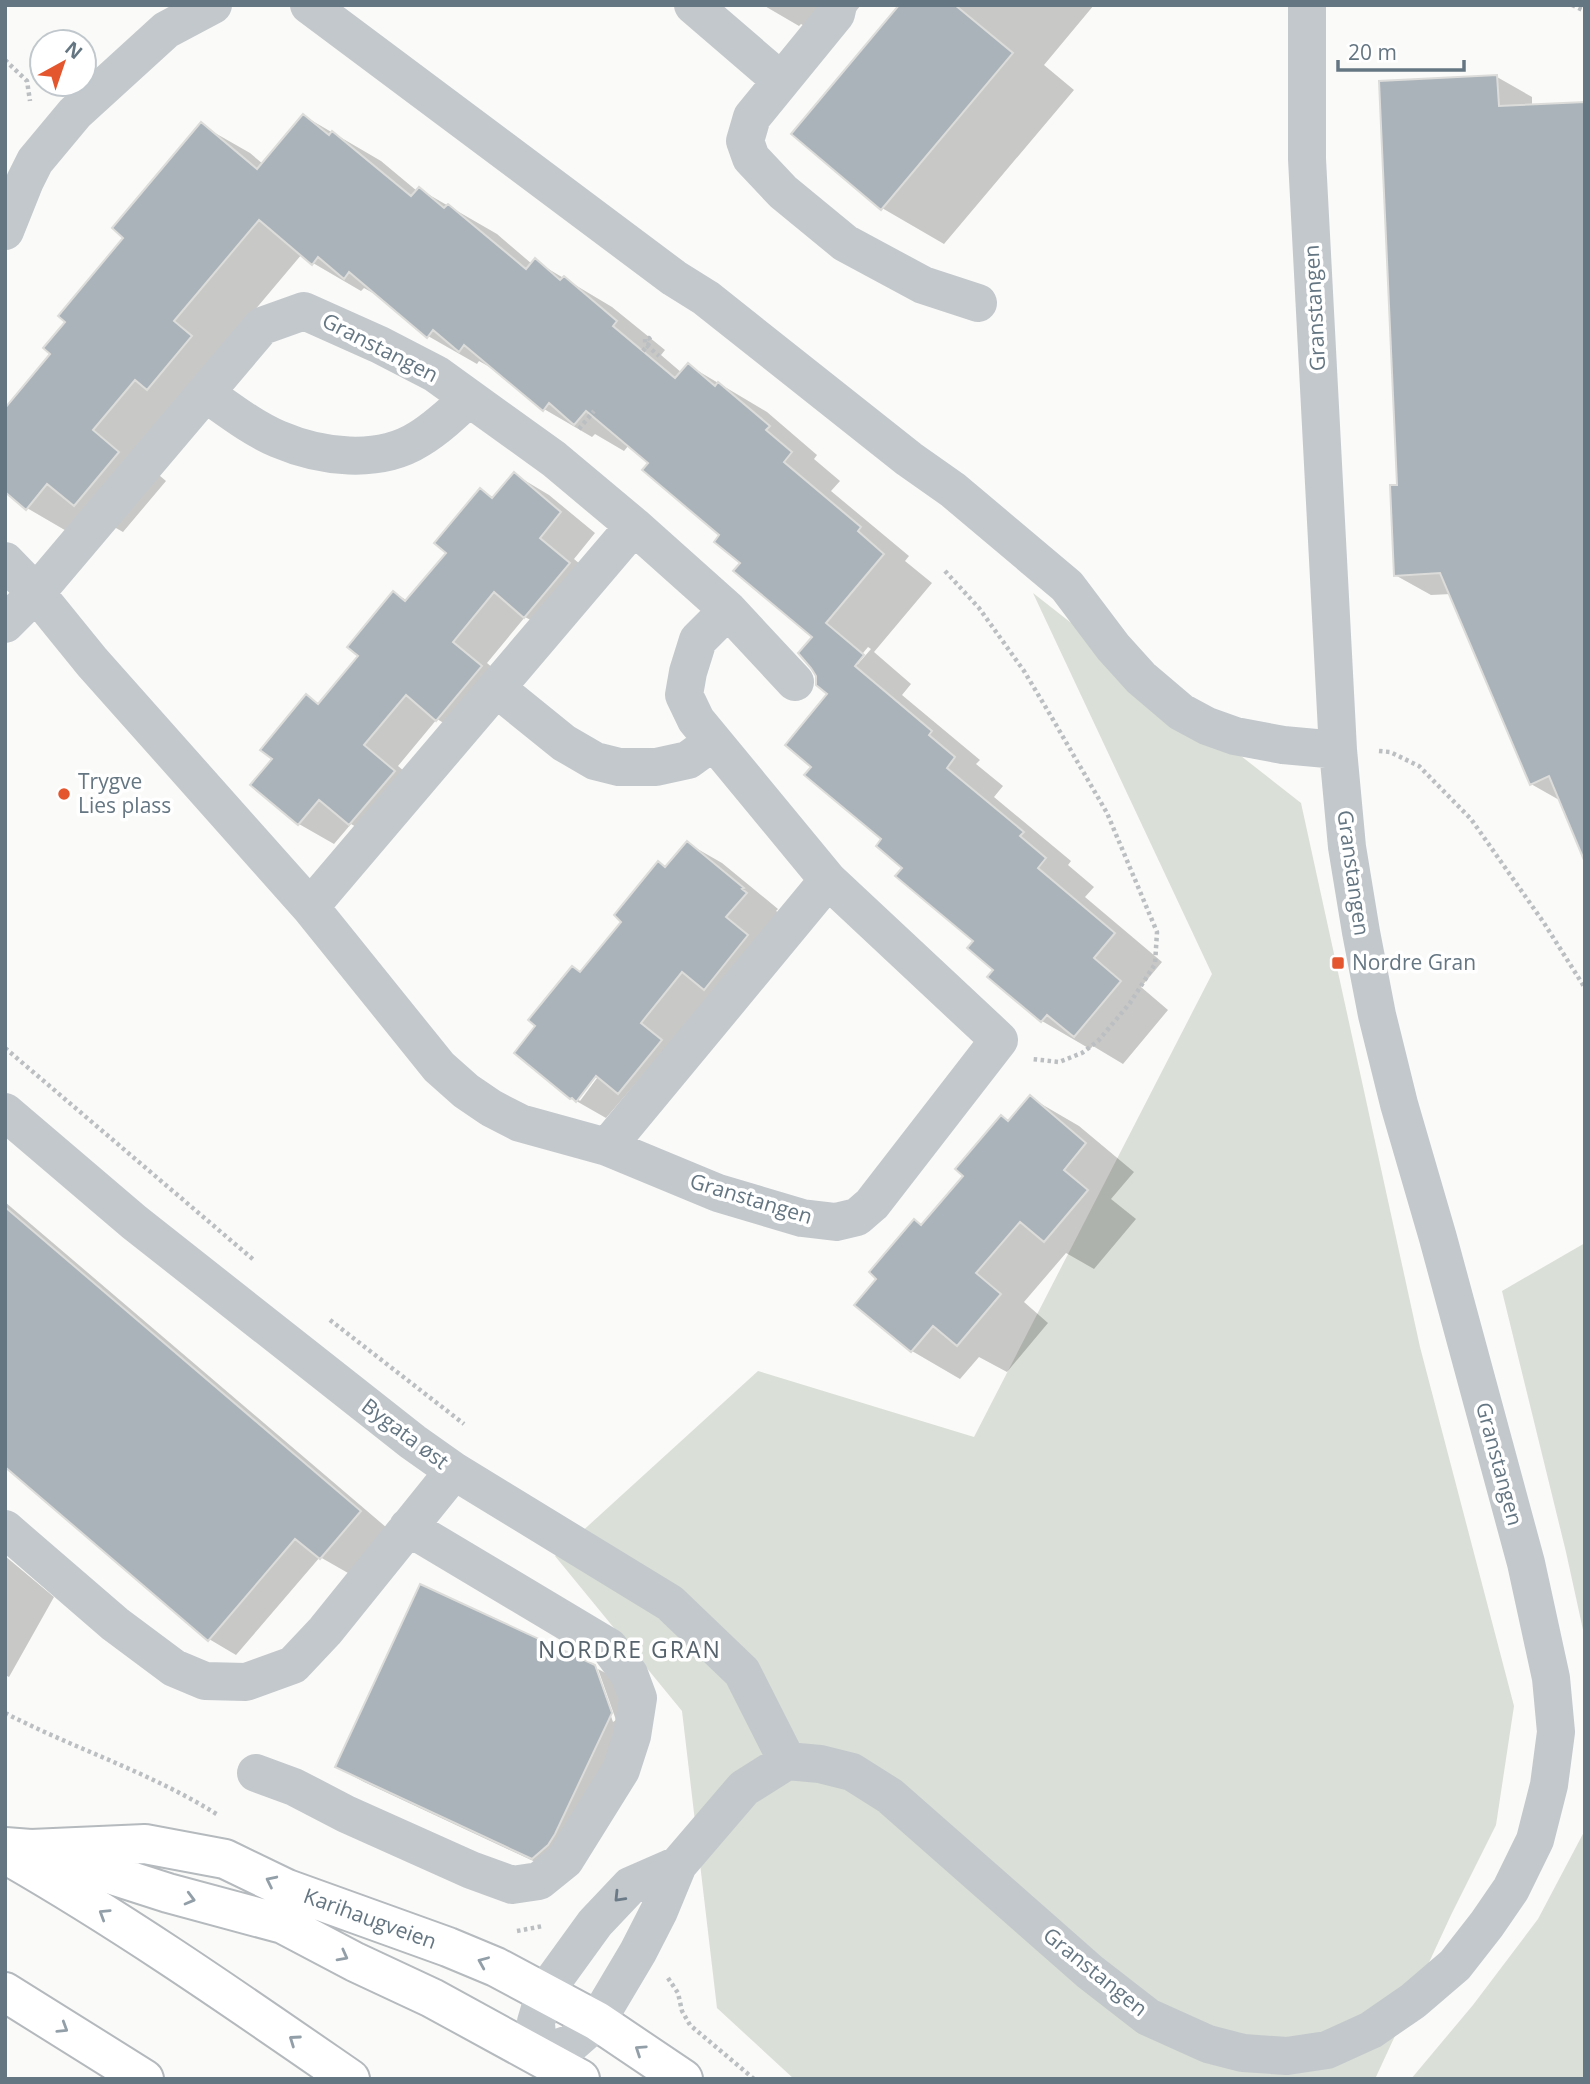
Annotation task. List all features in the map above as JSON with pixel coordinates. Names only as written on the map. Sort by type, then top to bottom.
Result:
[{"type":"main road","name":"Karihaugveien","points":[[14,1850],[145,1843],[225,1859],[287,1889],[496,1967],[597,2021],[683,2079]]},
{"type":"main road","name":"Karihaugveien","points":[[14,1850],[283,1924],[432,1998],[580,2079]]},
{"type":"main road","points":[[14,1850],[44,1876],[177,1961],[350,2079]]},
{"type":"main road","points":[[5,1992],[144,2079]]},
{"type":"street","points":[[5,231],[35,161],[75,113],[166,30],[213,5]]},
{"type":"street","points":[[309,5],[674,278],[706,298],[908,459],[953,490],[1067,586],[1113,647],[1141,678],[1181,712],[1207,726],[1235,736],[1283,745],[1338,750]]},
{"type":"street","points":[[693,5],[780,80]]},
{"type":"street","points":[[838,5],[836,14],[752,117],[745,141],[751,158],[783,192],[845,243],[923,285],[978,303]]},
{"type":"street","name":"Granstangen","points":[[787,1761],[820,1764],[852,1772],[900,1805],[1090,1972],[1148,2017],[1208,2044],[1243,2053],[1287,2056],[1326,2050],[1371,2031],[1413,2001],[1455,1965],[1488,1924],[1511,1889],[1535,1839],[1549,1785],[1556,1732],[1551,1678],[1525,1563],[1377,1015],[1349,859],[1338,750],[1307,159],[1307,5]]},
{"type":"street","name":"Granstangen","points":[[36,593],[262,326],[304,311],[436,374],[554,459],[728,610],[794,682]]},
{"type":"street","points":[[205,393],[275,438],[306,450],[343,455],[380,455],[417,440],[469,398]]},
{"type":"street","points":[[310,907],[634,526]]},
{"type":"street","name":"Granstangen","points":[[5,561],[310,907],[439,1067],[466,1091],[520,1123],[607,1147],[718,1193],[802,1218],[836,1222],[857,1217],[872,1204],[999,1040]]},
{"type":"street","points":[[5,624],[36,593]]},
{"type":"street","points":[[728,610],[698,640],[688,672],[684,695],[696,720],[828,880],[999,1040]]},
{"type":"street","points":[[496,688],[564,743],[595,761],[619,767],[656,767],[688,761],[713,742]]},
{"type":"street","points":[[607,1147],[828,880]]},
{"type":"street","name":"Bygata øst","points":[[5,1112],[134,1222],[413,1442],[454,1471],[670,1603],[742,1672],[787,1761]]},
{"type":"street","points":[[5,1529],[115,1624],[174,1668],[205,1681],[246,1682],[293,1665],[325,1631],[454,1471]]},
{"type":"street","points":[[256,1773],[294,1787],[346,1814],[471,1870],[512,1885],[539,1881],[565,1860],[607,1793],[621,1770],[632,1737],[638,1698],[629,1674],[609,1647],[408,1527]]},
{"type":"street","points":[[678,1865],[630,1886],[595,1923],[545,1992],[536,2022],[538,2055],[572,2043],[597,2021],[638,1952],[678,1865],[744,1788],[787,1761]]},
{"type":"path","points":[[1572,5],[1585,11]]},
{"type":"path","points":[[5,60],[27,81]]},
{"type":"path","points":[[643,351],[650,343],[651,342],[648,338],[645,344],[648,346],[659,356]]},
{"type":"path","points":[[945,571],[993,626],[1048,711],[1107,813],[1157,932],[1155,964],[1098,1041],[1082,1053],[1059,1062],[1023,1058],[999,1040]]},
{"type":"path","points":[[1338,750],[1390,752],[1419,766],[1471,819],[1544,923],[1585,988]]},
{"type":"path","points":[[5,1048],[255,1261]]},
{"type":"path","points":[[319,1312],[470,1428]]},
{"type":"path","points":[[664,1972],[678,1993],[682,2011],[690,2025],[754,2079]]},
{"type":"shaded area","points":[[1033,593],[1301,803],[1420,1347],[1514,1706],[1496,1825],[1375,2079],[794,2079],[717,2008],[682,1711],[555,1556],[758,1371],[974,1437],[1212,974]]},
{"type":"shaded area","points":[[1585,1243],[1585,1639],[1502,1291]]},
{"type":"shaded area","points":[[1585,1830],[1585,2079],[1411,2079],[1473,2005],[1538,1919]]},
{"type":"building","points":[[899,5],[955,5],[1013,53],[881,210],[791,134]]},
{"type":"building","points":[[1497,75],[1499,106],[1585,102],[1584,860],[1549,776],[1530,785],[1440,573],[1394,576],[1390,485],[1397,485],[1379,81]]},
{"type":"building","points":[[303,114],[329,135],[332,131],[411,196],[419,187],[444,208],[448,204],[526,269],[535,258],[560,280],[564,276],[617,321],[613,326],[675,378],[688,363],[715,386],[718,382],[770,426],[766,430],[792,452],[784,462],[861,527],[858,531],[884,554],[826,623],[864,655],[855,666],[932,731],[929,735],[955,757],[947,768],[1024,832],[1020,836],[1046,858],[1038,868],[1115,933],[1094,958],[1121,981],[1074,1037],[1047,1015],[1041,1022],[987,977],[993,970],[967,948],[973,941],[895,876],[902,868],[876,846],[881,839],[804,775],[811,767],[785,745],[827,694],[816,685],[816,676],[798,653],[812,637],[733,571],[740,563],[714,542],[719,535],[642,470],[648,463],[586,411],[574,425],[549,403],[543,411],[464,345],[459,352],[433,330],[427,338],[349,272],[344,279],[318,257],[312,265],[259,220],[174,321],[192,336],[147,390],[135,380],[93,430],[119,452],[74,506],[47,484],[26,510],[5,492],[5,408],[50,354],[43,348],[65,322],[58,316],[123,238],[112,228],[201,122],[257,169]]},
{"type":"building","points":[[514,472],[561,512],[540,538],[570,563],[524,618],[494,592],[453,642],[482,666],[436,721],[406,695],[364,745],[395,771],[349,825],[319,800],[298,825],[250,785],[272,759],[260,750],[306,694],[318,704],[358,656],[347,647],[393,591],[405,601],[446,553],[434,543],[480,488],[492,498]]},
{"type":"building","points":[[687,841],[744,888],[742,889],[747,893],[726,917],[748,935],[704,990],[682,972],[641,1023],[662,1040],[618,1094],[596,1076],[576,1102],[514,1053],[535,1026],[528,1020],[572,966],[580,972],[621,922],[614,915],[658,861],[665,867]]},
{"type":"building","points":[[1030,1095],[1086,1143],[1064,1170],[1088,1190],[1044,1242],[1020,1222],[976,1273],[1001,1294],[957,1346],[933,1326],[911,1352],[854,1305],[876,1279],[869,1272],[914,1219],[921,1225],[963,1176],[955,1169],[1001,1115],[1008,1121]]},
{"type":"building","points":[[5,1207],[361,1511],[320,1559],[295,1539],[208,1641],[5,1467]]},
{"type":"building","points":[[420,1584],[595,1665],[612,1713],[555,1834],[548,1845],[532,1859],[335,1767]]},
{"type":"place","name":"Trygve Lies plass","points":[[64,794]]},
{"type":"place","name":"Nordre Gran","points":[[1338,963]]},
{"type":"district","name":"NORDRE GRAN","points":[[630,1650]]}]
